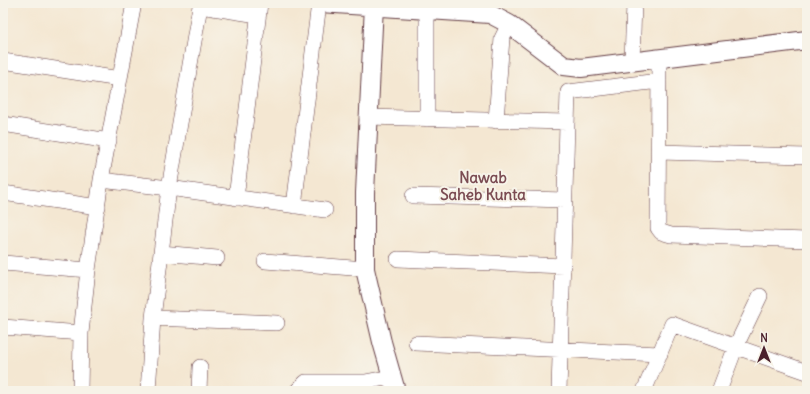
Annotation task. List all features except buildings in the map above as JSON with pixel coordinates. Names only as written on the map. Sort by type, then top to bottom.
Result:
[{"type":"street","points":[[80,391],[81,333],[88,270],[101,180],[134,3]]},
{"type":"street","points":[[294,206],[320,3],[427,9],[491,9],[564,66],[582,68],[807,40]]},
{"type":"street","points":[[632,62],[634,3]]},
{"type":"street","points":[[297,391],[306,382],[365,386],[393,384],[365,269],[364,193],[374,5]]},
{"type":"street","points":[[148,391],[153,318],[169,188],[200,6],[259,9],[236,198]]},
{"type":"street","points":[[427,9],[427,119]]},
{"type":"street","points":[[496,121],[502,38],[509,24]]},
{"type":"street","points":[[658,59],[658,228],[661,232],[671,235],[807,240]]},
{"type":"street","points":[[3,61],[120,79]]},
{"type":"street","points":[[560,391],[567,95],[570,90],[659,81]]},
{"type":"street","points":[[368,117],[567,122]]},
{"type":"street","points":[[3,124],[109,141]]},
{"type":"street","points":[[659,152],[807,156]]},
{"type":"street","points":[[101,180],[324,210]]},
{"type":"street","points":[[3,193],[98,207]]},
{"type":"street","points":[[413,196],[565,200]]},
{"type":"street","points":[[161,253],[217,258]]},
{"type":"street","points":[[398,259],[564,266]]},
{"type":"street","points":[[265,261],[365,269]]},
{"type":"street","points":[[3,264],[88,270]]},
{"type":"street","points":[[719,391],[736,346],[760,296]]},
{"type":"street","points":[[153,318],[277,323]]},
{"type":"street","points":[[644,391],[672,324],[807,372]]},
{"type":"street","points":[[3,327],[81,333]]},
{"type":"street","points":[[416,343],[660,354]]},
{"type":"street","points":[[199,391],[200,367]]},
{"type":"district","name":"Nawab Saheb Kunta","points":[[483,186]]}]
